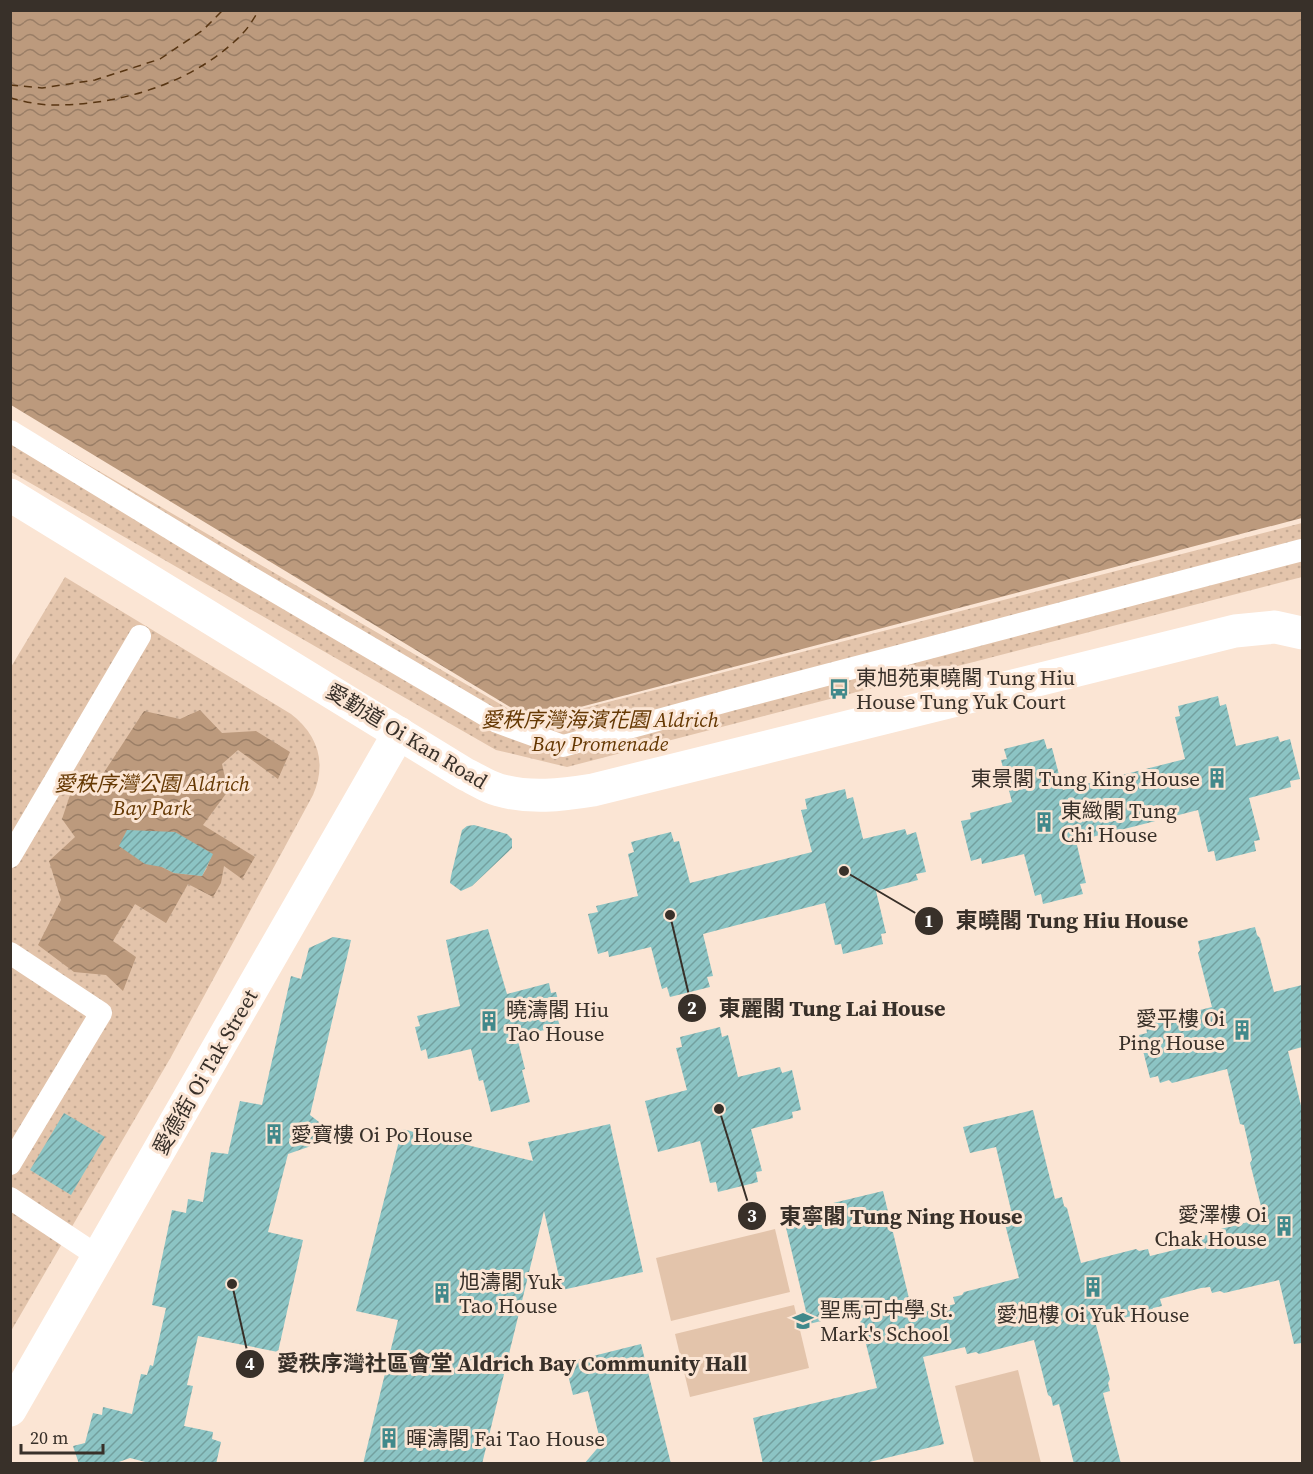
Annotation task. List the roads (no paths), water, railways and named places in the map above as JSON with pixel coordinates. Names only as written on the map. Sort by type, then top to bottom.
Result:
[{"type":"street","points":[[10,431],[240,571],[497,722],[563,746],[1302,550]]},
{"type":"street","name":"愛勤道 Oi Kan Road","points":[[10,495],[465,774],[499,790],[531,795],[561,796],[593,790],[1234,630],[1275,627],[1302,633]]},
{"type":"street","points":[[10,857],[140,636]]},
{"type":"street","name":"愛德街 Oi Tak Street","points":[[10,1410],[399,733]]},
{"type":"street","points":[[10,953],[101,1013],[10,1164]]},
{"type":"street","points":[[10,1198],[99,1257]]},
{"type":"water","points":[[10,11],[1302,11],[1302,518],[546,716],[515,710],[11,405]]},
{"type":"water","points":[[200,710],[222,733],[256,731],[290,752],[278,779],[238,750],[222,764],[228,791],[203,825],[255,857],[242,879],[224,866],[221,883],[213,897],[188,884],[166,923],[135,904],[113,941],[136,957],[123,991],[106,975],[74,972],[38,945],[61,900],[49,861],[75,837],[62,819],[73,786],[101,777],[144,711],[180,719]],"holes":[[[212,854],[202,876],[174,873],[162,867]]]},
{"type":"place","name":"東旭苑東曉閣 Tung Hiu House Tung Yuk Court","points":[[839,689]]},
{"type":"place","name":"東景閣 Tung King House","points":[[1217,778]]},
{"type":"place","name":"東緻閣 Tung Chi House","points":[[1044,822]]},
{"type":"place","name":"東曉閣 Tung Hiu House","points":[[844,871]]},
{"type":"place","name":"東麗閣 Tung Lai House","points":[[670,915]]},
{"type":"place","name":"曉濤閣 Hiu Tao House","points":[[489,1021]]},
{"type":"place","name":"愛平樓 Oi Ping House","points":[[1242,1030]]},
{"type":"place","name":"東寧閣 Tung Ning House","points":[[719,1109]]},
{"type":"place","name":"愛寶樓 Oi Po House","points":[[274,1134]]},
{"type":"place","name":"愛澤樓 Oi Chak House","points":[[1284,1226]]},
{"type":"place","name":"愛秩序灣社區會堂 Aldrich Bay Community Hall","points":[[232,1284]]},
{"type":"place","name":"愛旭樓 Oi Yuk House","points":[[1093,1287]]},
{"type":"place","name":"旭濤閣 Yuk Tao House","points":[[442,1293]]},
{"type":"place","name":"聖馬可中學 St. Mark's School","points":[[803,1321]]},
{"type":"place","name":"暉濤閣 Fai Tao House","points":[[389,1438]]},
{"type":"park label","name":"愛秩序灣海濱花園 Aldrich Bay Promenade","points":[[600,731]]},
{"type":"park label","name":"愛秩序灣公園 Aldrich Bay Park","points":[[152,795]]}]
